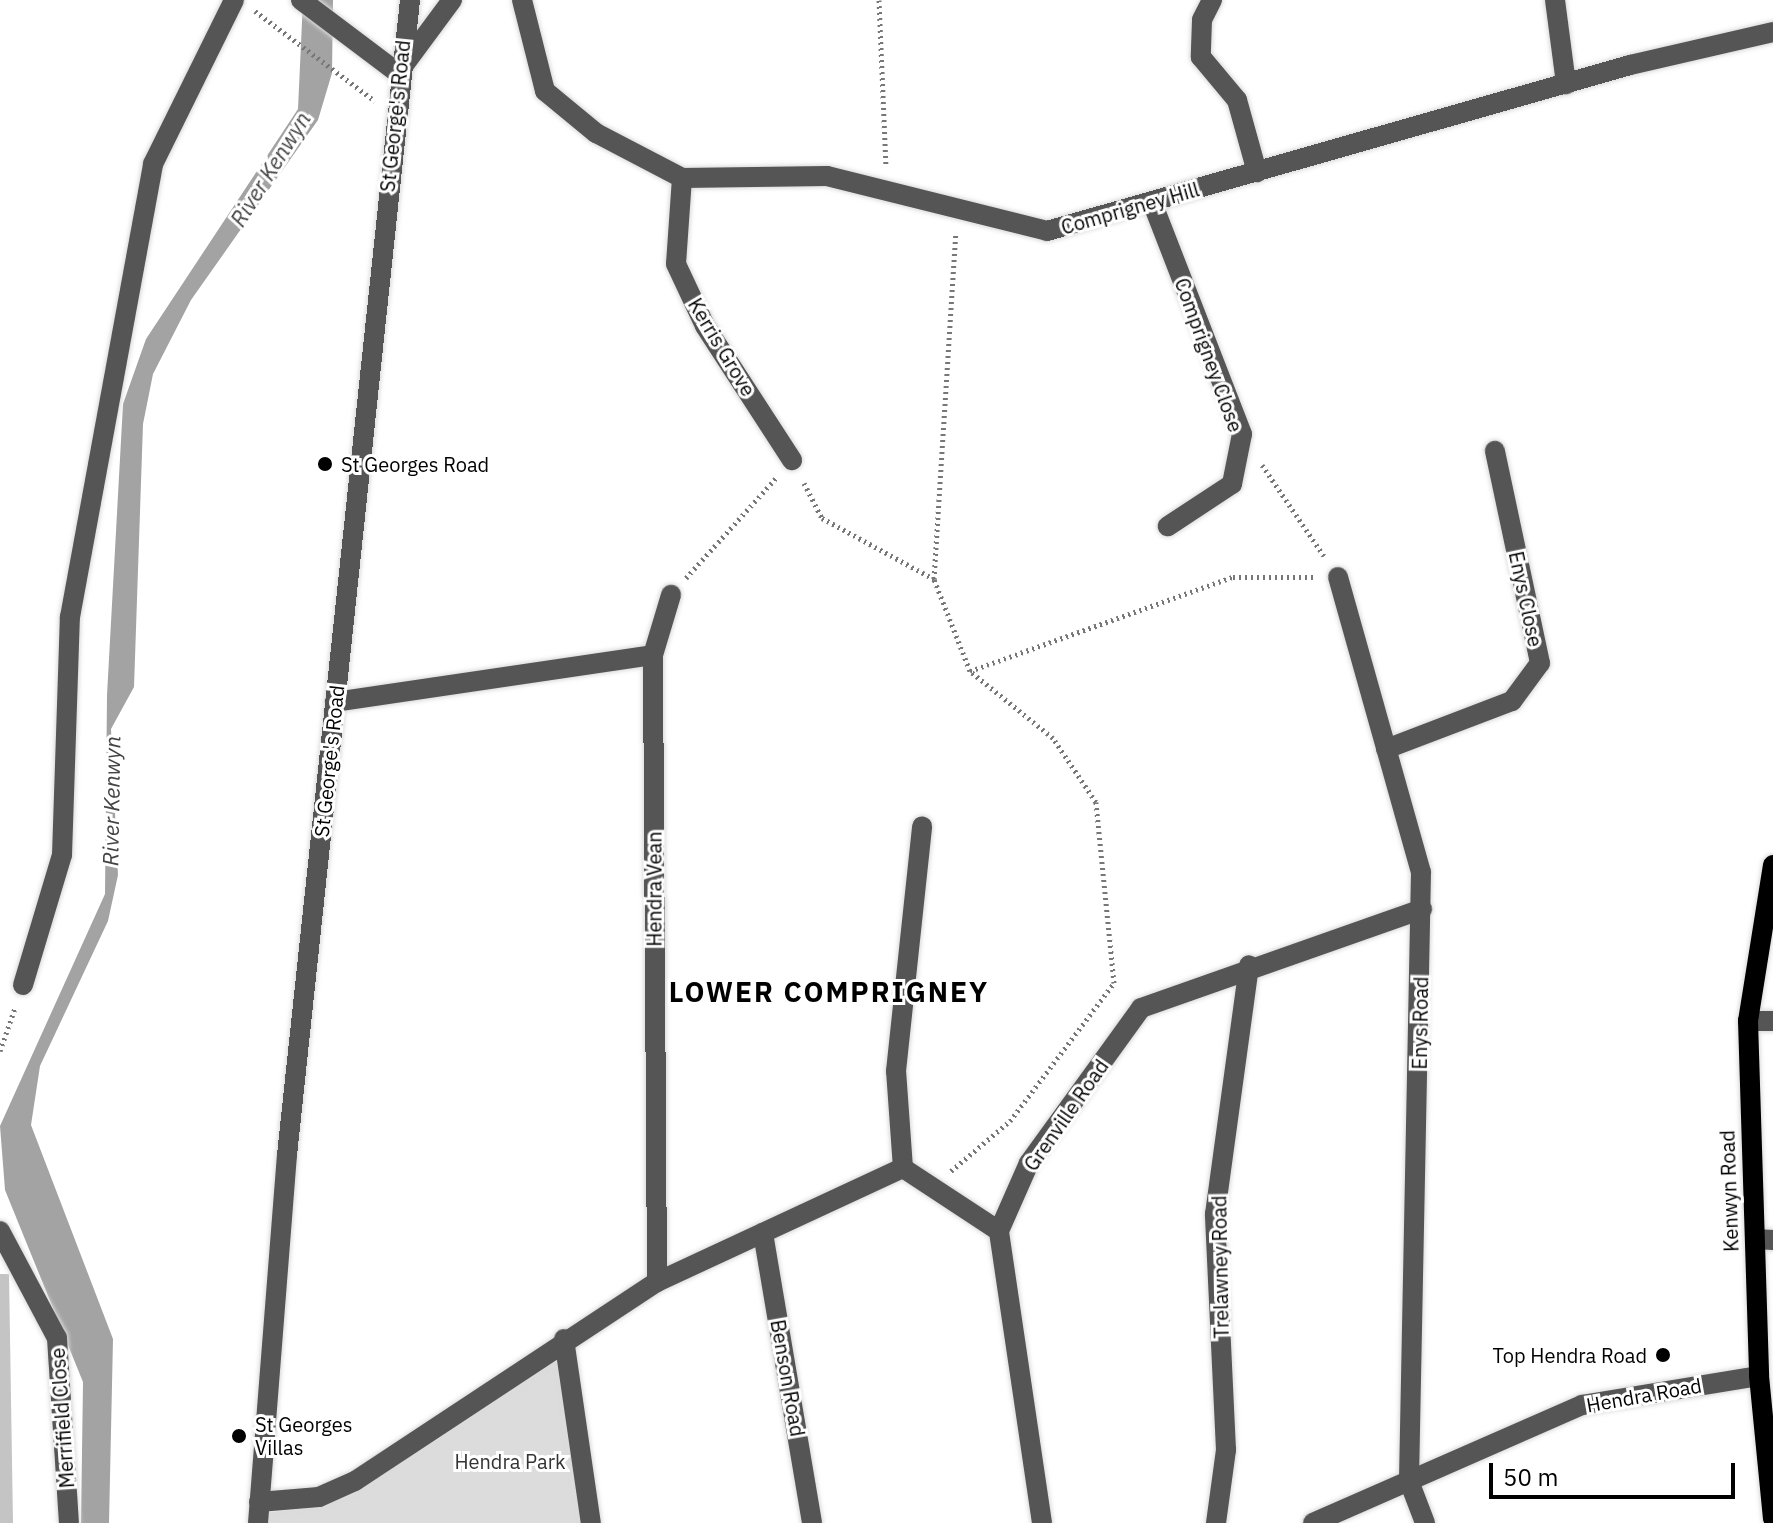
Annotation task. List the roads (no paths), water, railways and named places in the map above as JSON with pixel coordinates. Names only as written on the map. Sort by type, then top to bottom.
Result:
[{"type":"main road","name":"Kenwyn Road","points":[[1773,865],[1748,1021],[1764,1240],[1759,1376],[1773,1518]]},
{"type":"street","points":[[23,985],[62,855],[70,617],[153,164],[234,0]]},
{"type":"street","points":[[301,0],[352,35],[398,73],[452,0]]},
{"type":"street","name":"St George's Road","points":[[259,1513],[335,702],[398,73],[410,0]]},
{"type":"street","name":"Comprigney Hill","points":[[522,0],[545,91],[596,133],[682,178],[827,176],[1047,231],[1566,84],[1773,32]]},
{"type":"street","points":[[1212,0],[1202,20],[1201,57],[1237,100],[1257,172]]},
{"type":"street","points":[[1555,0],[1566,84]]},
{"type":"street","name":"Kerris Grove","points":[[682,178],[676,264],[705,326],[792,460]]},
{"type":"street","name":"Comprigney Close","points":[[1152,202],[1242,434],[1232,484],[1168,526]]},
{"type":"street","name":"Enys Close","points":[[1386,749],[1512,701],[1540,663],[1495,451]]},
{"type":"street","name":"Enys Road","points":[[1338,577],[1421,872],[1409,1481]]},
{"type":"street","name":"Hendra Vean","points":[[657,1282],[653,655],[671,595]]},
{"type":"street","points":[[335,702],[653,655]]},
{"type":"street","points":[[903,1168],[896,1071],[922,826]]},
{"type":"street","name":"Grenville Road","points":[[999,1231],[1029,1163],[1141,1008],[1249,965],[1422,909]]},
{"type":"street","name":"Trelawney Road","points":[[1216,1523],[1226,1450],[1215,1214],[1249,965]]},
{"type":"street","points":[[1748,1021],[1773,1021]]},
{"type":"street","points":[[259,1513],[319,1497],[355,1481],[564,1339],[657,1282],[903,1168]]},
{"type":"street","points":[[903,1168],[999,1231],[1042,1523]]},
{"type":"street","name":"Merrifield Close","points":[[0,1231],[57,1338],[68,1523]]},
{"type":"street","name":"Benson Road","points":[[763,1233],[812,1523]]},
{"type":"street","points":[[564,1339],[591,1523]]},
{"type":"street","name":"Hendra Road","points":[[1313,1523],[1582,1405],[1759,1376]]},
{"type":"street","points":[[1409,1481],[1425,1523]]},
{"type":"water","name":"River Kenwyn","points":[[303,0],[333,0],[332,73],[318,120],[191,300],[153,374],[143,424],[134,687],[111,729],[118,875],[108,921],[40,1066],[31,1125],[113,1339],[109,1523],[81,1523],[83,1382],[5,1190],[0,1126],[105,894],[107,695],[123,404],[146,339],[298,109]]},
{"type":"place","name":"St Georges Road","points":[[325,464]]},
{"type":"place","name":"Top Hendra Road","points":[[1663,1355]]},
{"type":"place","name":"St Georges Villas","points":[[239,1436]]},
{"type":"district","name":"LOWER COMPRIGNEY","points":[[829,992]]},
{"type":"park label","name":"Hendra Park","points":[[510,1461]]}]
